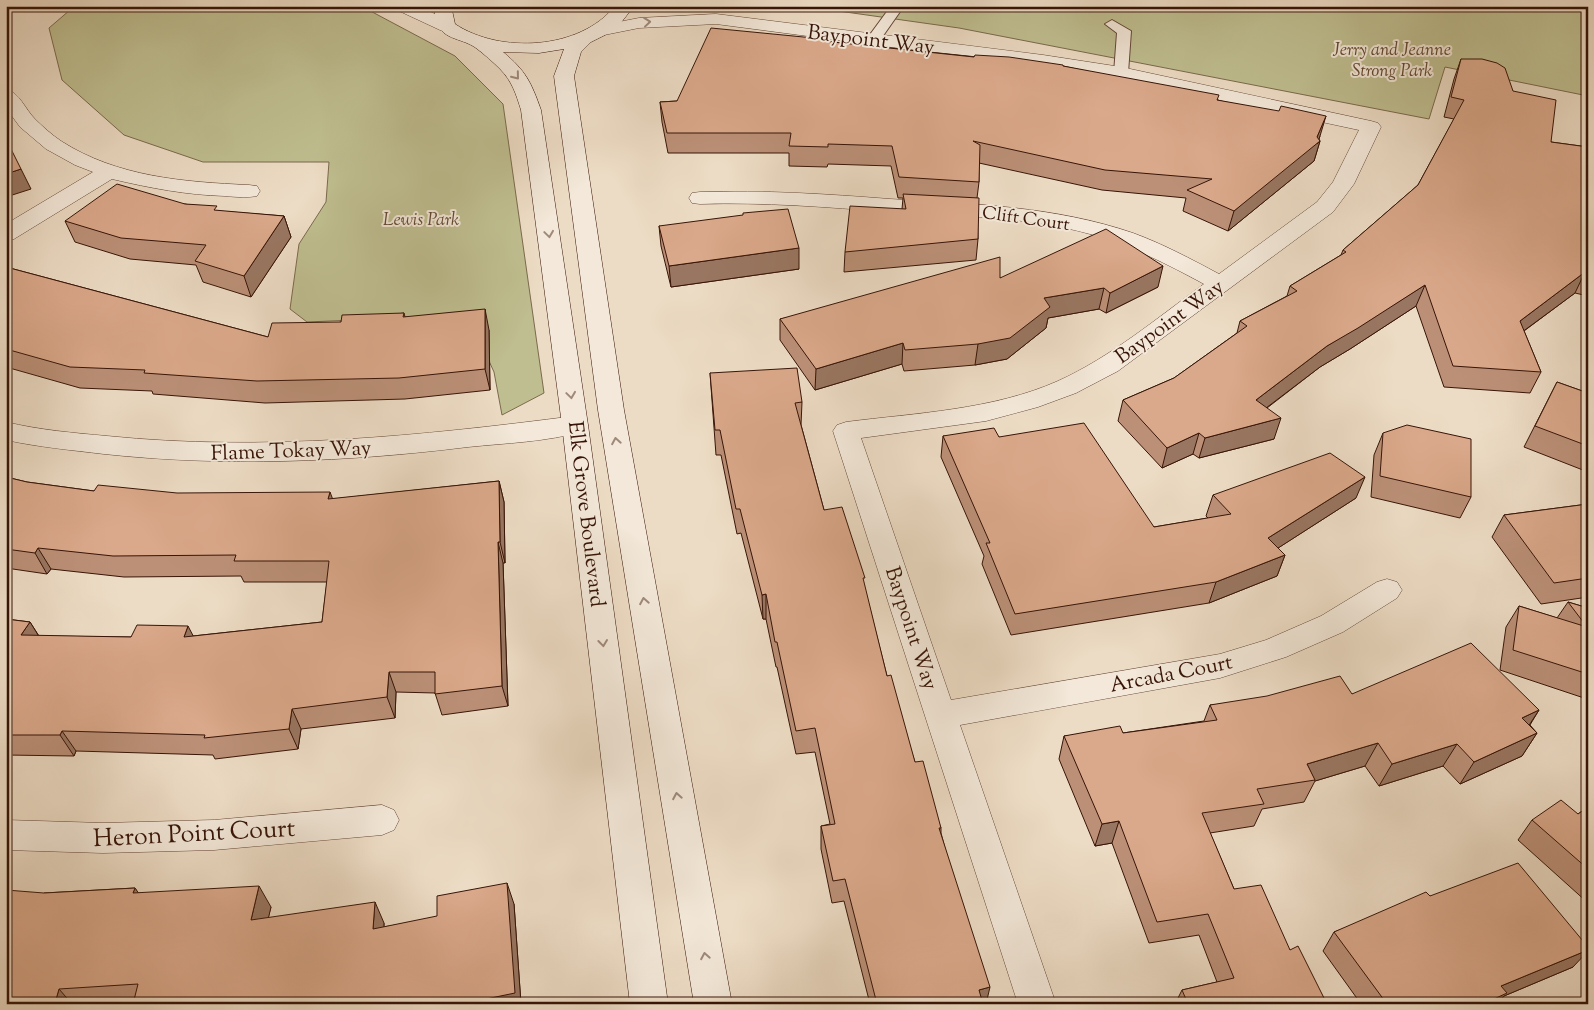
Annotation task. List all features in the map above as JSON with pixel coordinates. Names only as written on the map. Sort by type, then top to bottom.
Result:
[{"type":"street","points":[[403,6],[446,26],[461,36],[481,43]]},
{"type":"street","points":[[445,6],[443,10],[446,26]]},
{"type":"street","points":[[592,35],[614,21],[625,6]]},
{"type":"street","name":"Baypoint Way","points":[[683,6],[716,19]]},
{"type":"street","name":"Baypoint Way","points":[[481,43],[511,48],[542,47],[567,43],[639,23],[716,19],[1043,61],[1121,73],[1371,127],[1343,184],[1325,207],[1109,365],[1067,386],[1029,401],[986,412],[846,431],[1037,1004]]},
{"type":"street","name":"Elk Grove Boulevard","points":[[592,35],[572,51],[564,76],[611,410],[713,1004]]},
{"type":"street","name":"Elk Grove Boulevard","points":[[481,43],[507,65],[521,82],[531,110],[575,425],[649,1004]]},
{"type":"street","points":[[6,96],[15,109],[40,136],[71,156],[109,172],[173,186],[249,191]]},
{"type":"street","points":[[6,234],[109,172]]},
{"type":"street","name":"Clift Court","points":[[700,198],[738,196],[787,197],[1025,215],[1065,222],[1124,238],[1170,256],[1221,284]]},
{"type":"street","name":"Flame Tokay Way","points":[[6,432],[121,448],[194,452],[308,453],[424,444],[575,425]]},
{"type":"street","name":"Arcada Court","points":[[941,715],[1220,666],[1275,648],[1332,624],[1387,590]]},
{"type":"street","name":"Heron Point Court","points":[[6,835],[104,838],[214,835],[382,820]]},
{"type":"lane","points":[[874,40],[898,6]]},
{"type":"lane","points":[[1112,24],[1124,31],[1121,73]]},
{"type":"green space","name":"Lewis Park","points":[[109,6],[361,6],[455,56],[503,104],[544,393],[502,415],[494,372],[468,315],[307,322],[290,309],[299,244],[326,202],[329,162],[203,162],[124,135],[62,80],[49,28],[70,10]]},
{"type":"green space","name":"Jerry and Jeanne Strong Park","points":[[803,6],[1579,6],[1588,27],[1588,96],[1445,67],[1429,119],[959,28]]},
{"type":"building","points":[[711,28],[974,57],[975,55],[1009,57],[1063,65],[1219,95],[1217,100],[1279,111],[1281,106],[1326,116],[1317,137],[1320,141],[1234,211],[1187,190],[1212,179],[1105,170],[973,141],[980,145],[979,182],[899,177],[892,146],[828,144],[828,147],[789,146],[791,133],[667,133],[660,102],[677,101]]},
{"type":"building","points":[[1461,59],[1482,59],[1497,63],[1505,68],[1513,91],[1556,100],[1551,142],[1588,147],[1588,273],[1585,272],[1520,321],[1541,372],[1453,366],[1425,285],[1327,346],[1256,400],[1281,418],[1205,438],[1199,433],[1167,448],[1123,400],[1174,378],[1247,326],[1240,321],[1297,291],[1290,286],[1346,252],[1343,250],[1418,185],[1464,100],[1451,97]]},
{"type":"building","points":[[6,139],[21,169],[6,174]]},
{"type":"building","points":[[117,184],[185,204],[217,206],[214,210],[284,216],[244,276],[195,261],[206,245],[121,238],[65,221]]},
{"type":"building","points":[[903,194],[979,198],[978,239],[845,252],[850,206],[906,209]]},
{"type":"building","points":[[788,209],[799,248],[669,266],[659,226],[743,215],[743,213]]},
{"type":"building","points":[[1106,229],[1163,266],[1110,293],[1104,288],[1044,298],[1050,307],[1010,338],[978,344],[905,350],[903,343],[816,369],[780,319],[1000,257],[1000,278]]},
{"type":"building","points":[[6,267],[268,337],[272,323],[341,322],[342,315],[404,313],[403,317],[485,309],[485,369],[399,378],[257,381],[144,373],[145,370],[70,367],[6,349]]},
{"type":"building","points":[[797,368],[802,402],[795,403],[824,510],[842,507],[865,578],[863,578],[887,676],[891,675],[915,762],[923,761],[941,828],[939,828],[990,987],[979,990],[983,1004],[877,1004],[845,879],[833,881],[821,826],[835,824],[815,728],[796,731],[766,594],[762,595],[740,509],[736,509],[720,430],[715,430],[710,373]]},
{"type":"building","points":[[1557,382],[1588,393],[1588,446],[1535,426]]},
{"type":"building","points":[[1084,423],[1154,527],[1231,514],[1213,495],[1330,453],[1365,477],[1268,538],[1285,555],[1216,582],[1015,614],[986,543],[990,543],[943,436],[994,428],[999,437]]},
{"type":"building","points":[[1407,425],[1471,439],[1471,497],[1380,476],[1383,433]]},
{"type":"building","points":[[6,477],[27,482],[94,491],[98,485],[177,493],[330,492],[328,499],[499,481],[500,542],[498,542],[502,686],[435,694],[435,672],[389,672],[387,697],[292,709],[289,729],[204,738],[205,735],[62,731],[60,735],[6,735],[6,619],[30,622],[21,635],[131,637],[137,625],[188,626],[184,637],[322,622],[329,561],[234,561],[236,555],[113,556],[38,548],[35,553],[6,549]]},
{"type":"building","points":[[1588,504],[1588,578],[1554,583],[1504,515]]},
{"type":"building","points":[[1568,602],[1588,608],[1588,674],[1513,650],[1519,606],[1587,627]]},
{"type":"building","points":[[1471,643],[1539,710],[1522,718],[1537,733],[1474,762],[1457,744],[1392,764],[1378,743],[1307,764],[1315,780],[1257,789],[1264,804],[1202,813],[1234,889],[1261,885],[1290,950],[1298,946],[1327,1004],[1188,1004],[1182,990],[1234,978],[1208,914],[1157,922],[1119,821],[1102,824],[1064,736],[1120,726],[1123,733],[1217,720],[1210,705],[1267,696],[1340,676],[1352,694]]},
{"type":"building","points":[[1561,800],[1578,814],[1588,807],[1588,869],[1532,820]]},
{"type":"building","points":[[1518,863],[1588,947],[1588,950],[1501,986],[1507,993],[1483,1004],[1387,1004],[1334,932],[1426,892],[1430,896]]},
{"type":"building","points":[[507,883],[515,993],[462,1004],[133,1004],[138,984],[59,989],[55,1003],[6,1004],[6,890],[44,893],[135,888],[133,893],[259,886],[251,920],[375,902],[373,929],[437,916],[437,896]]}]
